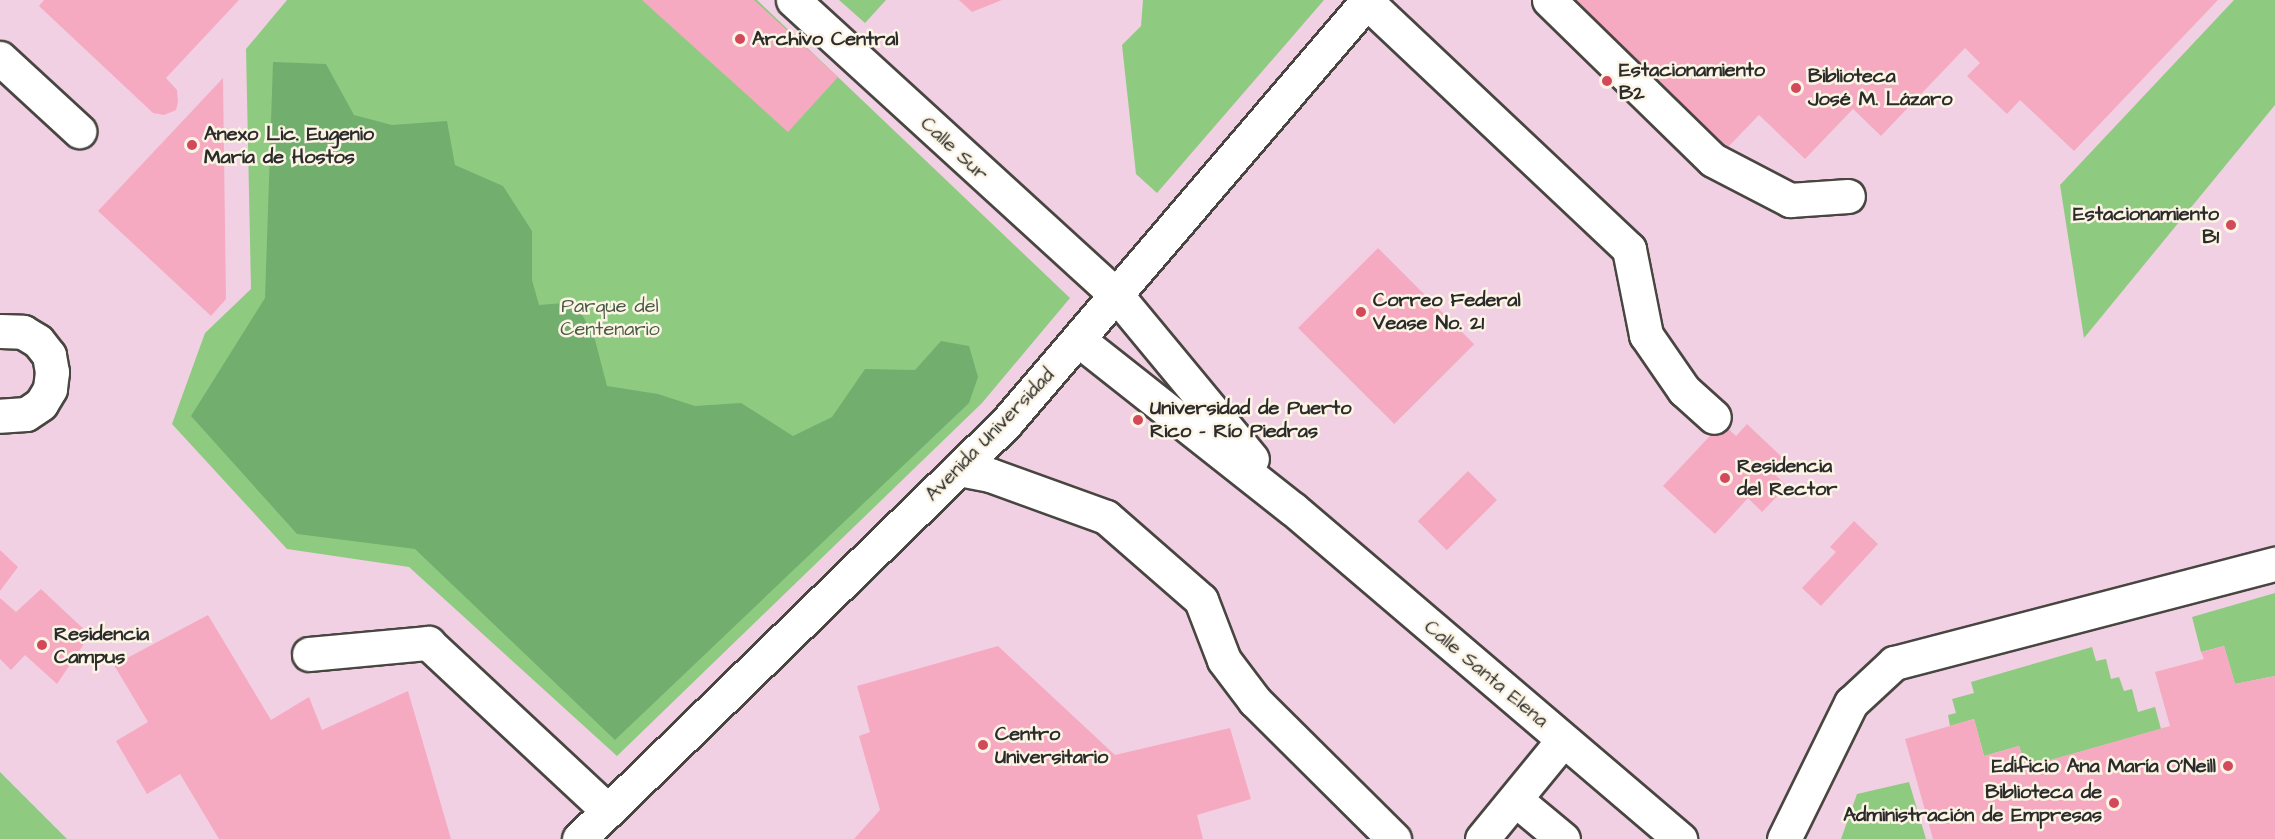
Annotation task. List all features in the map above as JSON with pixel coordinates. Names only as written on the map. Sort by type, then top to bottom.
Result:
[{"type":"street","name":"Calle Sur","points":[[793,0],[1118,297]]},
{"type":"street","points":[[1549,0],[1713,160],[1790,200],[1848,196]]},
{"type":"street","name":"Avenida Universidad","points":[[579,839],[959,469],[1080,341],[1368,1]]},
{"type":"street","points":[[1368,1],[1629,249],[1646,335],[1684,390],[1714,417]]},
{"type":"street","points":[[0,58],[79,131]]},
{"type":"street","name":"Calle Santa Elena","points":[[1118,297],[1293,509]]},
{"type":"street","points":[[0,331],[23,332],[38,341],[49,355],[52,372],[50,389],[41,404],[26,414],[0,416]]},
{"type":"street","name":"Calle Santa Elena","points":[[1080,341],[1293,509],[1680,839]]},
{"type":"street","points":[[959,469],[990,475],[1106,517],[1202,600],[1224,660],[1255,701],[1394,839]]},
{"type":"street","points":[[1784,839],[1851,703],[1894,663],[2275,564]]},
{"type":"street","points":[[309,654],[428,644],[608,811]]},
{"type":"street","points":[[1482,839],[1563,740]]},
{"type":"street","points":[[1516,800],[1563,839]]},
{"type":"shaded area","name":"Universidad de Puerto Rico - Río Piedras","points":[[0,0],[2275,0],[2275,839],[0,839]]},
{"type":"green space","name":"Parque del Centenario","points":[[287,0],[757,0],[1070,298],[982,403],[617,756],[409,567],[287,549],[172,424],[205,333],[251,289],[246,49]]},
{"type":"green space","points":[[839,0],[886,0],[865,23]]},
{"type":"green space","points":[[1143,0],[1324,0],[1157,193],[1136,174],[1122,45],[1141,26]]},
{"type":"green space","points":[[2234,0],[2275,0],[2275,105],[2084,338],[2060,185]]},
{"type":"green space","points":[[273,62],[326,64],[354,115],[392,125],[447,121],[455,165],[503,186],[532,231],[532,280],[539,305],[575,302],[594,336],[607,386],[658,394],[695,406],[741,403],[793,436],[832,417],[865,369],[915,370],[941,341],[969,346],[978,377],[969,403],[615,740],[415,549],[297,534],[191,416],[265,298]]},
{"type":"green space","points":[[2275,593],[2275,676],[2235,684],[2224,646],[2201,652],[2192,617]]},
{"type":"green space","points":[[2092,647],[2096,661],[2106,659],[2111,679],[2119,677],[2124,691],[2132,689],[2138,712],[2155,707],[2161,729],[2026,767],[2019,746],[1984,756],[1974,719],[1950,726],[1948,715],[1956,713],[1952,699],[1974,693],[1971,682]]},
{"type":"green space","points":[[0,772],[67,839],[0,839]]},
{"type":"green space","points":[[1909,782],[1926,839],[1841,839],[1857,794]]},
{"type":"building","name":"Anexo Lic. Eugenio María de Hostos","points":[[44,0],[239,0],[166,78],[177,90],[178,102],[176,110],[164,115],[153,113],[39,6]]},
{"type":"building","name":"Archivo Central","points":[[642,0],[754,0],[838,77],[788,132]]},
{"type":"building","points":[[959,0],[1002,0],[972,12]]},
{"type":"building","name":"Biblioteca José M. Lázaro","points":[[1573,0],[2218,0],[2074,151],[2020,100],[2007,114],[1967,76],[1980,63],[1965,48],[1881,136],[1853,109],[1805,159],[1759,115],[1727,148]]},
{"type":"building","name":"Anexo Lic. Eugenio María de Hostos","points":[[223,78],[226,299],[211,316],[98,211]]},
{"type":"building","points":[[1378,248],[1474,344],[1394,424],[1298,328]]},
{"type":"building","name":"Residencia del Rector","points":[[1722,423],[1736,436],[1747,424],[1783,458],[1771,471],[1787,486],[1762,512],[1748,498],[1715,534],[1663,486]]},
{"type":"building","points":[[1468,471],[1497,500],[1447,550],[1418,521]]},
{"type":"building","points":[[1854,521],[1878,544],[1821,606],[1802,588],[1836,552],[1830,547]]},
{"type":"building","points":[[0,550],[18,567],[0,591]]},
{"type":"building","name":"Residencia Campus","points":[[41,589],[90,635],[57,684],[25,655],[11,670],[0,659],[0,598],[16,612]]},
{"type":"building","points":[[208,615],[271,720],[309,697],[322,730],[408,691],[451,839],[219,839],[180,774],[147,794],[116,741],[148,722],[114,665]]},
{"type":"building","name":"Centro Universitario","points":[[998,646],[1115,755],[1230,728],[1251,799],[1197,815],[1203,839],[854,839],[880,810],[859,736],[870,732],[857,686]]},
{"type":"building","points":[[2224,646],[2235,684],[2275,676],[2275,839],[1933,839],[1905,739],[1974,719],[1984,756],[2019,746],[2026,767],[2170,726],[2155,672],[2204,659],[2201,652]]},
{"type":"place","name":"Archivo Central","points":[[740,39]]},
{"type":"place","name":"Estacionamiento B2","points":[[1607,81]]},
{"type":"place","name":"Biblioteca José M. Lázaro","points":[[1796,88]]},
{"type":"place","name":"Anexo Lic. Eugenio María de Hostos","points":[[192,145]]},
{"type":"place","name":"Estacionamiento B1","points":[[2231,225]]},
{"type":"place","name":"Correo Federal Vease No. 21","points":[[1361,312]]},
{"type":"place","name":"Universidad de Puerto Rico - Río Piedras","points":[[1138,420]]},
{"type":"place","name":"Residencia del Rector","points":[[1725,478]]},
{"type":"place","name":"Residencia Campus","points":[[42,645]]},
{"type":"place","name":"Centro Universitario","points":[[983,745]]},
{"type":"place","name":"Edificio Ana María O'Neill","points":[[2228,766]]},
{"type":"place","name":"Biblioteca de Administración de Empresas","points":[[2114,803]]}]
